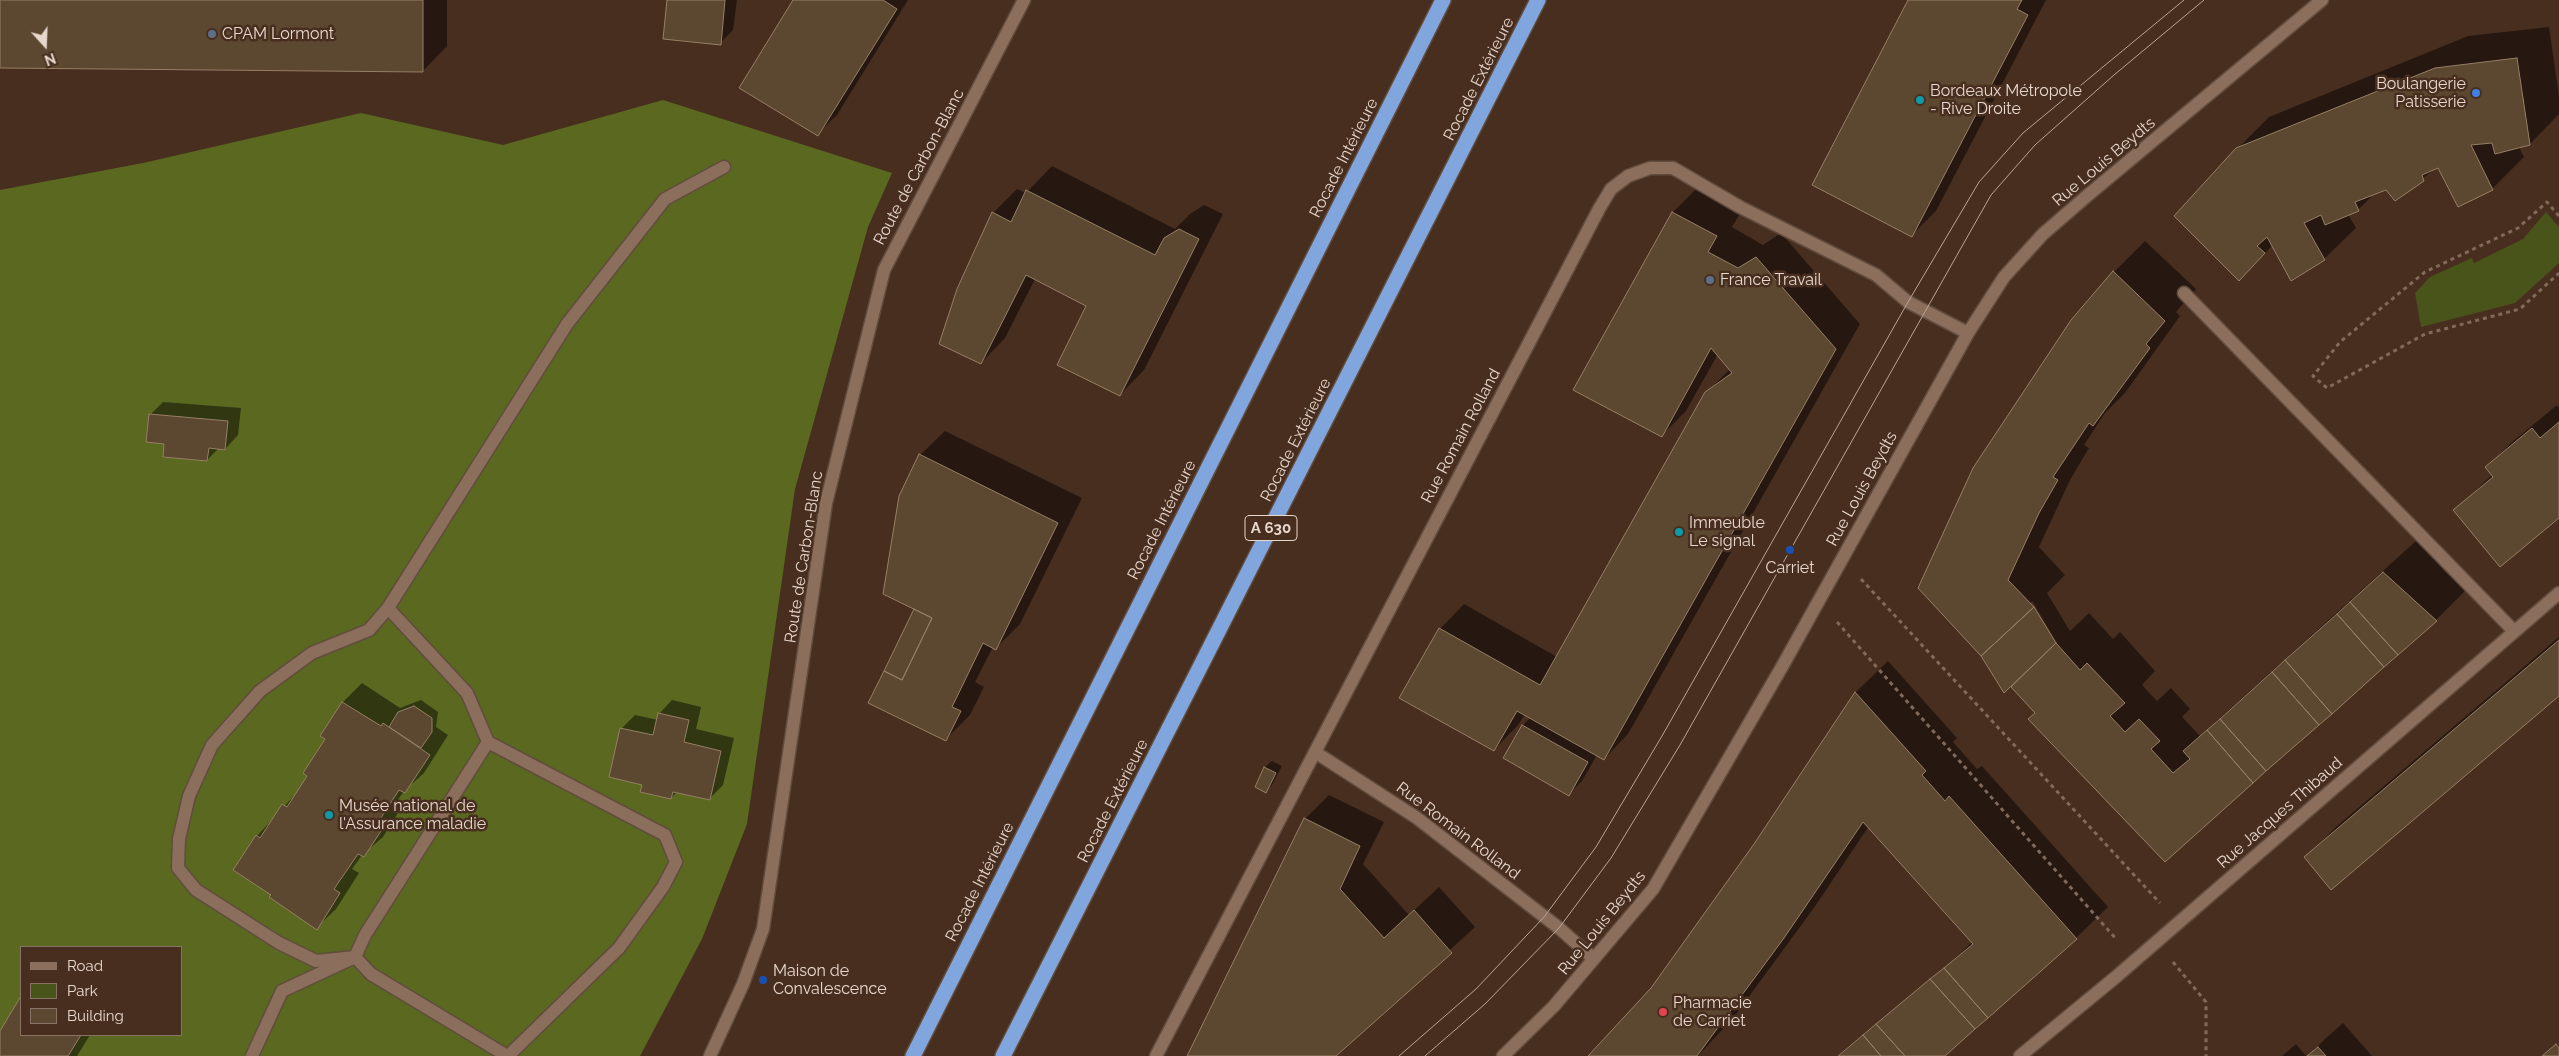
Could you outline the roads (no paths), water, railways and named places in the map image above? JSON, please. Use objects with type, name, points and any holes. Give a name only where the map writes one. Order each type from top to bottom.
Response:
[{"type":"highway","name":"Rocade Intérieure","points":[[913,1056],[1443,0]]},
{"type":"highway","name":"Rocade Extérieure","points":[[1003,1056],[1538,0]]},
{"type":"street","name":"Route de Carbon-Blanc","points":[[710,1056],[743,984],[763,929],[826,503],[884,270],[1024,0]]},
{"type":"street","name":"Rue Louis Beydts","points":[[1503,1056],[1554,1006],[1654,889],[1819,601],[1968,334],[2004,277],[2043,234],[2322,0]]},
{"type":"street","points":[[355,957],[316,961],[279,943],[196,890],[178,868],[178,839],[189,796],[212,745],[260,691],[312,653],[369,630],[388,608],[567,324],[665,199],[724,167]]},
{"type":"street","name":"Rue Romain Rolland","points":[[1594,959],[1559,928],[1417,818],[1315,752],[1599,209],[1611,189],[1628,176],[1650,168],[1673,168],[1740,207],[1876,275],[1908,302],[1968,334]]},
{"type":"street","points":[[2184,293],[2514,630]]},
{"type":"street","name":"Rue Jacques Thibaud","points":[[2020,1056],[2156,942],[2559,593]]},
{"type":"street","points":[[355,957],[371,974],[507,1056],[619,948],[664,887],[676,862],[665,835],[488,742],[467,693],[388,608]]},
{"type":"street","points":[[252,1056],[282,992],[355,957],[365,935],[488,742]]},
{"type":"street","points":[[1156,1056],[1315,752]]},
{"type":"tram line","points":[[1399,1056],[1476,989],[1544,917],[1596,847],[1662,736],[1908,302],[1979,182],[2023,133],[2184,0]]},
{"type":"tram line","points":[[1425,1056],[1485,1004],[1559,928],[1611,858],[1680,745],[1991,195],[2035,145],[2114,75],[2204,0]]},
{"type":"place","name":"CPAM Lormont","points":[[212,34]]},
{"type":"place","name":"Boulangerie Patisserie","points":[[2476,93]]},
{"type":"place","name":"Bordeaux Métropole - Rive Droite","points":[[1920,100]]},
{"type":"place","name":"France Travail","points":[[1710,280]]},
{"type":"place","name":"Immeuble Le signal","points":[[1679,532]]},
{"type":"place","name":"Carriet","points":[[1790,550]]},
{"type":"place","name":"Musée national de l'Assurance maladie","points":[[329,815]]},
{"type":"place","name":"Maison de Convalescence","points":[[763,980]]},
{"type":"place","name":"Pharmacie de Carriet","points":[[1663,1012]]}]
